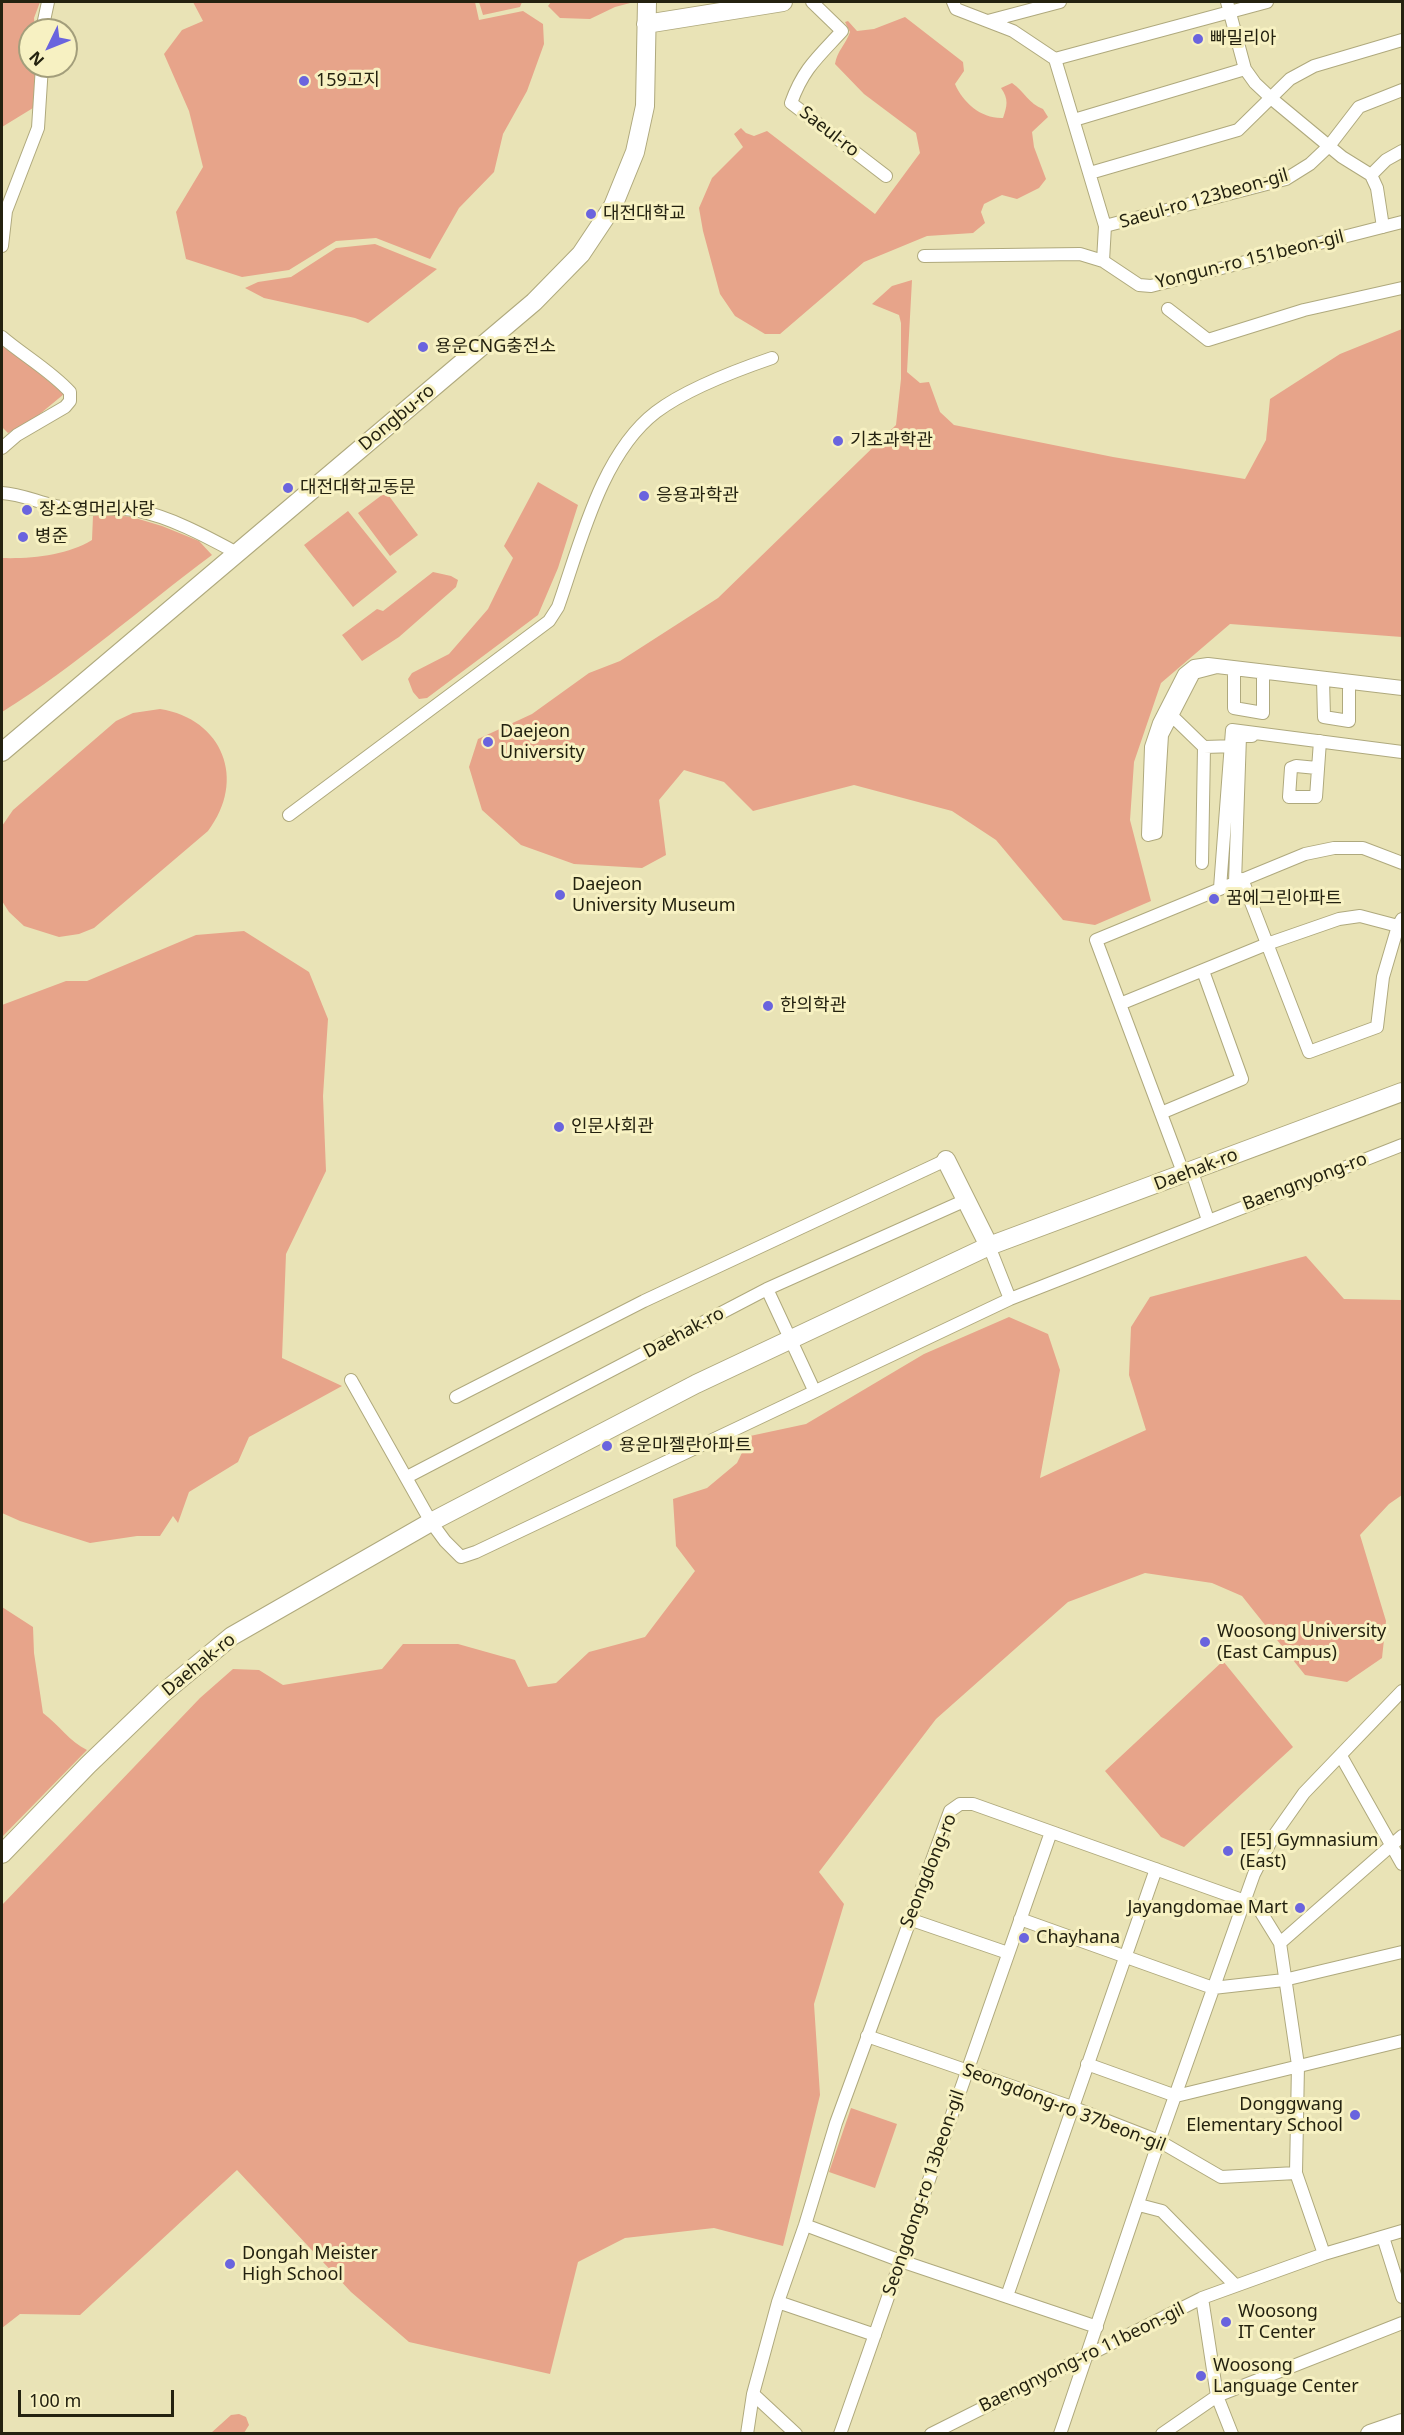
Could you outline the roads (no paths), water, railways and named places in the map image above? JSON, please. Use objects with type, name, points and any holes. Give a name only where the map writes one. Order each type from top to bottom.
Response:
[{"type":"main road","name":"Dongbu-ro","points":[[2,752],[534,302],[581,254],[613,206],[635,152],[645,106],[647,2]]},
{"type":"main road","points":[[646,24],[783,2]]},
{"type":"main road","name":"Daehak-ro","points":[[2,1854],[88,1765],[162,1694],[232,1636],[431,1522],[696,1384],[989,1246],[1188,1174],[1402,1092]]},
{"type":"main road","points":[[946,1161],[989,1246]]},
{"type":"main road","points":[[1370,2433],[1402,2423]]},
{"type":"street","points":[[45,18],[48,2]]},
{"type":"street","name":"Saeul-ro","points":[[812,2],[842,31],[810,65],[799,81],[791,103],[886,176]]},
{"type":"street","points":[[953,2],[956,9],[1013,31],[1055,59],[1105,226],[1103,261]]},
{"type":"street","points":[[988,21],[1060,2]]},
{"type":"street","points":[[1055,59],[1228,7],[1267,2]]},
{"type":"street","points":[[1228,7],[1245,69],[1255,83],[1272,99],[1329,146],[1371,175],[1377,188],[1383,227]]},
{"type":"street","points":[[1090,173],[1238,130],[1290,79],[1314,66],[1402,40]]},
{"type":"street","points":[[1074,120],[1245,69]]},
{"type":"street","points":[[2,246],[6,211],[38,128],[41,78]]},
{"type":"street","name":"Saeul-ro 123beon-gil","points":[[1105,226],[1286,179],[1310,164],[1329,146],[1359,107],[1402,90]]},
{"type":"street","points":[[1371,175],[1386,160],[1402,151]]},
{"type":"street","name":"Yongun-ro 151beon-gil","points":[[924,256],[1080,254],[1103,261],[1139,285],[1151,286],[1402,222]]},
{"type":"street","points":[[1168,309],[1208,340],[1304,310],[1402,288]]},
{"type":"street","points":[[2,337],[26,358],[62,382],[70,392],[70,401],[65,407],[17,435],[2,448]]},
{"type":"street","points":[[289,815],[549,621],[558,607],[600,487],[630,439],[655,413],[685,396],[772,358]]},
{"type":"street","points":[[2,492],[26,496],[55,506],[88,510],[111,508],[141,511],[200,533],[237,553]]},
{"type":"street","points":[[1208,664],[1402,688],[1217,667],[1194,673],[1162,735],[1156,833],[1148,835],[1151,747],[1159,723],[1184,674],[1194,666],[1208,664]]},
{"type":"street","points":[[1234,669],[1234,708],[1263,713],[1263,673]]},
{"type":"street","points":[[1323,680],[1324,717],[1349,721],[1349,683]]},
{"type":"street","points":[[1172,716],[1204,747],[1235,746]]},
{"type":"street","points":[[1221,888],[1235,746],[1242,735],[1402,754]]},
{"type":"street","points":[[1317,768],[1320,743]]},
{"type":"street","points":[[1120,1004],[1267,944],[1339,919],[1360,916],[1400,922],[1383,977],[1377,1027],[1309,1052],[1267,944],[1239,880],[1235,746]]},
{"type":"street","points":[[1202,862],[1204,747]]},
{"type":"street","points":[[351,1380],[431,1522],[461,1557],[476,1552],[1010,1299],[1208,1220],[1161,1113],[1096,940],[1305,854],[1334,849],[1363,848],[1402,863]]},
{"type":"street","points":[[1161,1113],[1242,1079],[1203,971]]},
{"type":"street","name":"Baengnyong-ro","points":[[1208,1220],[1402,1145]]},
{"type":"street","points":[[456,1397],[644,1301],[946,1161]]},
{"type":"street","name":"Daehak-ro","points":[[407,1477],[767,1289],[966,1200]]},
{"type":"street","points":[[989,1246],[1010,1299]]},
{"type":"street","points":[[767,1289],[814,1390]]},
{"type":"street","points":[[1060,2433],[1159,2141],[1254,1874],[1273,1837],[1304,1793],[1402,1691]]},
{"type":"street","points":[[1341,1756],[1402,1864]]},
{"type":"street","name":"Seongdong-ro","points":[[747,2433],[753,2394],[778,2302],[805,2225],[836,2123],[950,1811],[960,1804],[973,1804],[1245,1901]]},
{"type":"street","name":"Seongdong-ro 13beon-gil","points":[[840,2433],[1051,1832]]},
{"type":"street","points":[[1280,1943],[1402,1836]]},
{"type":"street","points":[[1007,2296],[1155,1869]]},
{"type":"street","points":[[1245,1901],[1259,1909],[1280,1943],[1298,2065],[1296,2173],[1324,2254]]},
{"type":"street","points":[[909,1919],[1008,1953]]},
{"type":"street","points":[[1020,1919],[1213,1988],[1284,1980],[1402,1952]]},
{"type":"street","name":"Seongdong-ro 37beon-gil","points":[[867,2036],[1072,2107],[1159,2141],[1221,2177],[1296,2173]]},
{"type":"street","points":[[1087,2064],[1176,2096],[1402,2041]]},
{"type":"street","points":[[1139,2205],[1162,2211],[1235,2285]]},
{"type":"street","points":[[805,2225],[901,2261],[1097,2327]]},
{"type":"street","name":"Baengnyong-ro 11beon-gil","points":[[931,2433],[1202,2298],[1324,2254],[1402,2231]]},
{"type":"street","points":[[1383,2237],[1402,2297]]},
{"type":"street","points":[[1202,2298],[1217,2396],[1232,2433]]},
{"type":"street","points":[[778,2302],[874,2335]]},
{"type":"street","points":[[1162,2433],[1217,2396],[1402,2323]]},
{"type":"street","points":[[753,2394],[796,2433]]},
{"type":"place","name":"빠밀리아","points":[[1198,39]]},
{"type":"place","name":"159고지","points":[[304,81]]},
{"type":"place","name":"대전대학교","points":[[591,214]]},
{"type":"place","name":"용운CNG충전소","points":[[423,347]]},
{"type":"place","name":"기초과학관","points":[[838,441]]},
{"type":"place","name":"대전대학교동문","points":[[288,488]]},
{"type":"place","name":"응용과학관","points":[[644,496]]},
{"type":"place","name":"장소영머리사랑","points":[[27,510]]},
{"type":"place","name":"병준","points":[[23,537]]},
{"type":"place","name":"Daejeon University","points":[[488,742]]},
{"type":"place","name":"Daejeon University Museum","points":[[560,895]]},
{"type":"place","name":"꿈에그린아파트","points":[[1214,899]]},
{"type":"place","name":"한의학관","points":[[768,1006]]},
{"type":"place","name":"인문사회관","points":[[559,1127]]},
{"type":"place","name":"용운마젤란아파트","points":[[607,1446]]},
{"type":"place","name":"Woosong University (East Campus)","points":[[1205,1642]]},
{"type":"place","name":"[E5] Gymnasium (East)","points":[[1228,1851]]},
{"type":"place","name":"Jayangdomae Mart","points":[[1300,1908]]},
{"type":"place","name":"Chayhana","points":[[1024,1938]]},
{"type":"place","name":"Donggwang Elementary School","points":[[1355,2115]]},
{"type":"place","name":"Dongah Meister High School","points":[[230,2264]]},
{"type":"place","name":"Woosong IT Center","points":[[1226,2322]]},
{"type":"place","name":"Woosong Language Center","points":[[1201,2376]]}]
